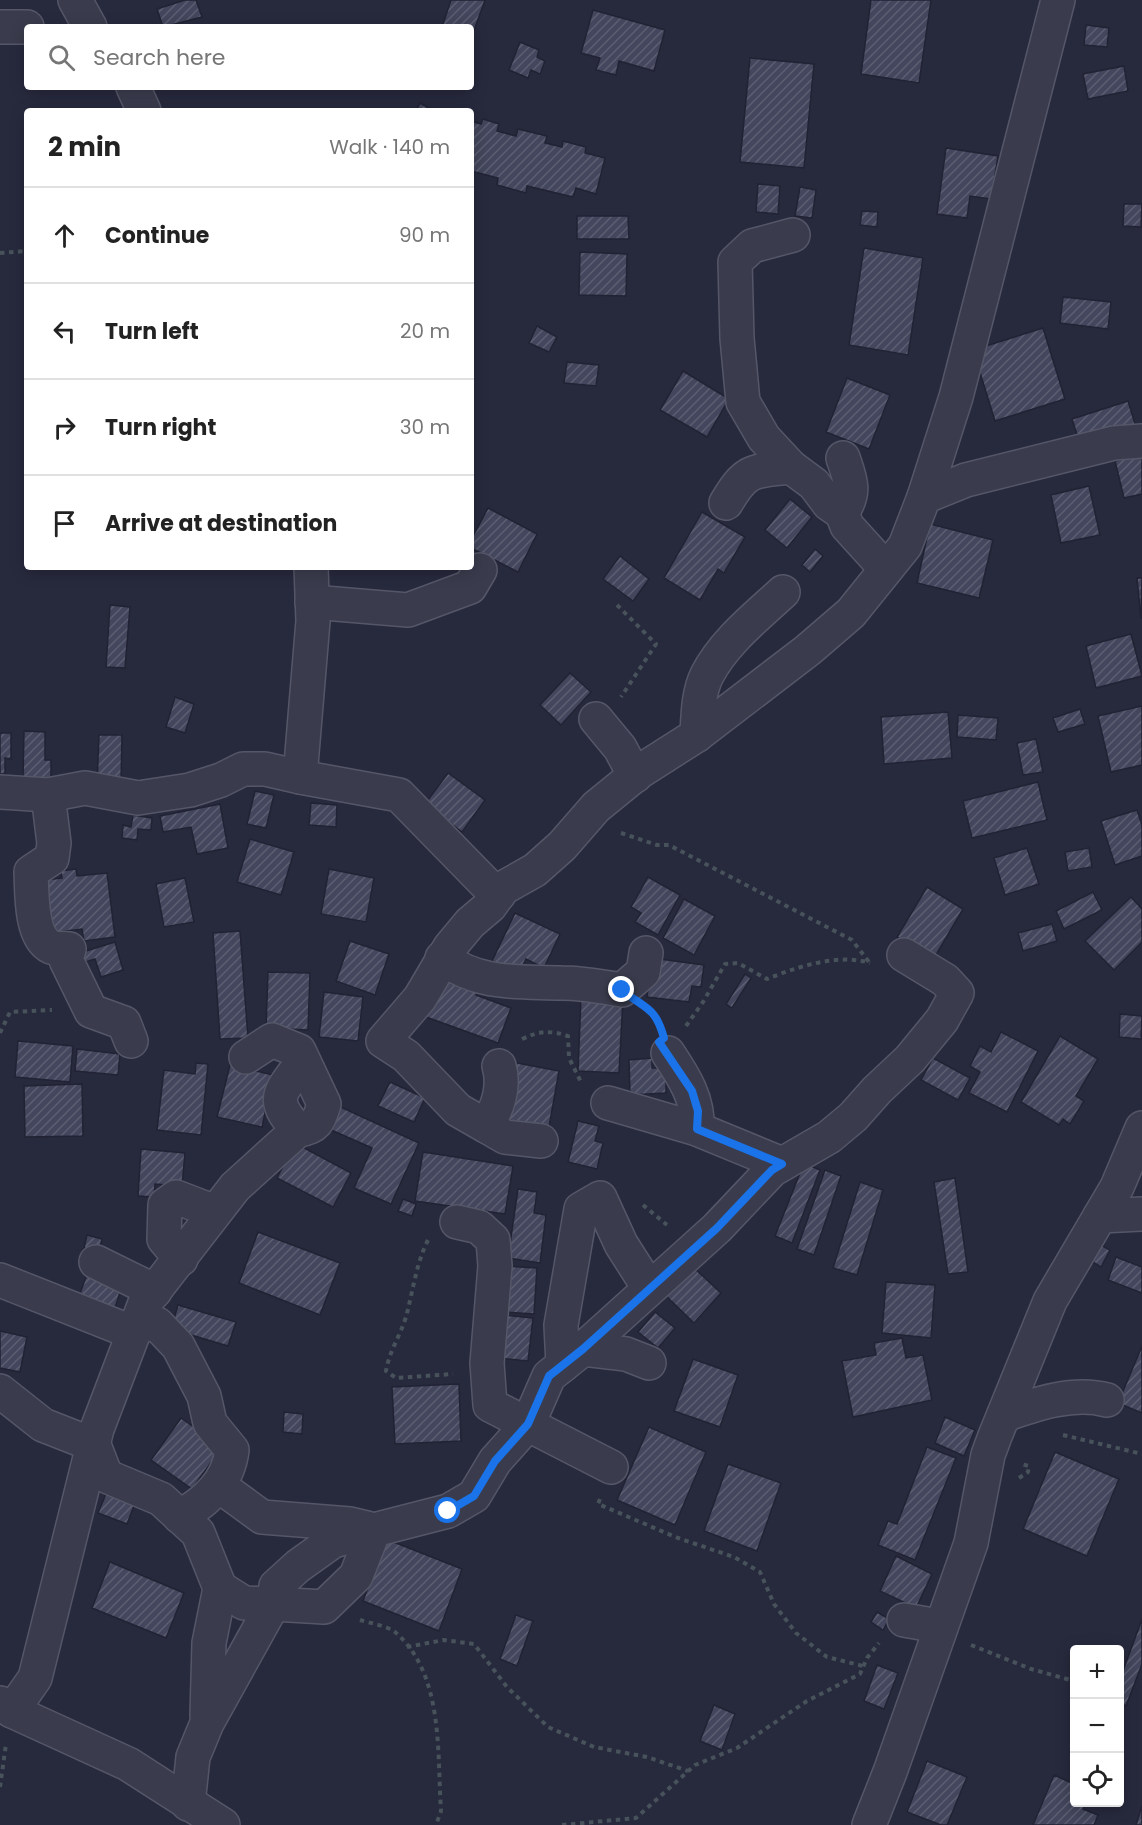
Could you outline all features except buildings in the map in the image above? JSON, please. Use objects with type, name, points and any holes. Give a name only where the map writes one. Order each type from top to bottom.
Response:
[{"type":"street","points":[[75,0],[88,24]]},
{"type":"street","points":[[541,1141],[505,1137],[458,1110],[406,1056],[383,1041],[420,998],[442,958],[470,923],[490,906],[503,888],[535,870],[562,846],[593,811],[635,776],[697,735],[769,682],[851,613],[905,546],[924,497],[956,397],[1058,0]]},
{"type":"street","points":[[0,27],[24,27]]},
{"type":"street","points":[[134,90],[143,108]]},
{"type":"street","points":[[793,235],[752,246],[735,261],[734,298],[743,402],[764,438],[791,467],[814,484],[830,504],[842,513],[848,526],[886,569]]},
{"type":"street","points":[[924,497],[966,480],[1114,443],[1142,441]]},
{"type":"street","points":[[842,513],[850,501],[852,482],[843,458]]},
{"type":"street","points":[[726,503],[741,479],[763,470],[791,467]]},
{"type":"street","points":[[300,777],[317,579],[408,610],[470,587],[480,570]]},
{"type":"street","points":[[697,735],[698,708],[706,676],[732,640],[783,592]]},
{"type":"street","points":[[596,719],[620,748],[635,776]]},
{"type":"street","points":[[0,792],[48,795],[85,788],[138,798],[189,790],[221,780],[243,769],[265,769],[399,795],[486,884],[499,894]]},
{"type":"street","points":[[48,795],[54,843],[52,858],[32,872],[33,909],[39,935],[50,947],[69,949],[66,960],[91,1011],[124,1023],[131,1041]]},
{"type":"street","points":[[442,958],[457,969],[503,983],[565,983],[622,990],[643,972],[646,953]]},
{"type":"street","points":[[204,1817],[193,1757],[207,1723],[273,1604],[276,1586],[298,1566],[333,1541],[448,1511],[474,1496],[495,1461],[528,1424],[549,1376],[717,1228],[772,1170],[829,1137],[854,1117],[877,1090],[910,1059],[942,1020],[957,993],[945,980],[890,962]]},
{"type":"street","points":[[204,1817],[128,1764],[6,1707],[35,1678],[94,1445],[145,1303],[235,1187],[298,1130],[282,1113],[280,1101],[285,1084],[303,1061],[299,1051],[272,1041],[246,1057]]},
{"type":"street","points":[[668,1053],[692,1091],[698,1111],[697,1129]]},
{"type":"street","points":[[486,1126],[494,1114],[501,1087],[499,1066]]},
{"type":"street","points":[[608,1103],[697,1129],[782,1164]]},
{"type":"street","points":[[869,1825],[971,1543],[988,1455],[1050,1301],[1117,1187],[1142,1128]]},
{"type":"street","points":[[181,1259],[164,1239],[165,1205],[176,1197],[215,1212]]},
{"type":"street","points":[[573,1357],[561,1325],[580,1209],[600,1198],[621,1244],[649,1288]]},
{"type":"street","points":[[1100,1216],[1142,1214]]},
{"type":"street","points":[[457,1222],[479,1227],[493,1240],[495,1266],[487,1363],[490,1405],[611,1467]]},
{"type":"street","points":[[96,1262],[155,1291]]},
{"type":"street","points":[[0,1280],[135,1329],[157,1324],[178,1346],[204,1396],[210,1423],[232,1450],[230,1467],[206,1501],[180,1517]]},
{"type":"street","points":[[573,1357],[626,1354],[649,1363]]},
{"type":"street","points":[[0,1390],[43,1425],[94,1445],[106,1476],[161,1499],[198,1533],[220,1588],[209,1643],[207,1723]]},
{"type":"street","points":[[1004,1415],[1044,1401],[1093,1396],[1107,1400]]},
{"type":"street","points":[[215,1489],[225,1490],[262,1517],[350,1524],[374,1530]]},
{"type":"street","points":[[220,1588],[244,1603],[324,1607],[356,1576],[374,1530]]},
{"type":"street","points":[[904,1620],[927,1624],[938,1635]]},
{"type":"path","points":[[0,248],[3,253],[24,251]]},
{"type":"path","points":[[596,719],[619,700],[656,644],[616,605]]},
{"type":"path","points":[[593,811],[602,814],[614,831],[657,845],[669,845],[852,940],[869,962]]},
{"type":"path","points":[[668,1053],[670,1044],[703,1002],[725,964],[738,963],[767,979],[788,970],[831,961],[890,962]]},
{"type":"path","points":[[869,962],[890,962]]},
{"type":"path","points":[[0,1033],[10,1012],[52,1010],[81,993]]},
{"type":"path","points":[[456,1374],[396,1378],[386,1371],[388,1356],[397,1344],[412,1285],[425,1247],[438,1221],[457,1222]]},
{"type":"path","points":[[1053,1432],[1142,1454]]},
{"type":"path","points":[[611,1467],[598,1504],[678,1539],[734,1557],[760,1572],[774,1604],[796,1633],[827,1657],[863,1666]]},
{"type":"path","points":[[324,1607],[394,1631],[423,1666],[434,1714],[441,1811],[436,1825]]},
{"type":"path","points":[[562,1825],[636,1818],[695,1764],[737,1748],[807,1701],[860,1674],[879,1643],[895,1638],[904,1620]]},
{"type":"path","points":[[938,1635],[980,1647],[1031,1669],[1070,1680]]},
{"type":"path","points":[[407,1647],[444,1640],[474,1644],[507,1687],[548,1727],[594,1747],[647,1757],[688,1771]]},
{"type":"route","points":[[448,1511],[474,1496],[495,1461],[528,1424],[549,1376],[583,1349],[717,1228],[772,1170],[782,1164],[697,1129],[698,1111],[692,1091],[659,1042],[664,1038],[659,1021],[653,1010],[643,1006],[622,990]]}]
